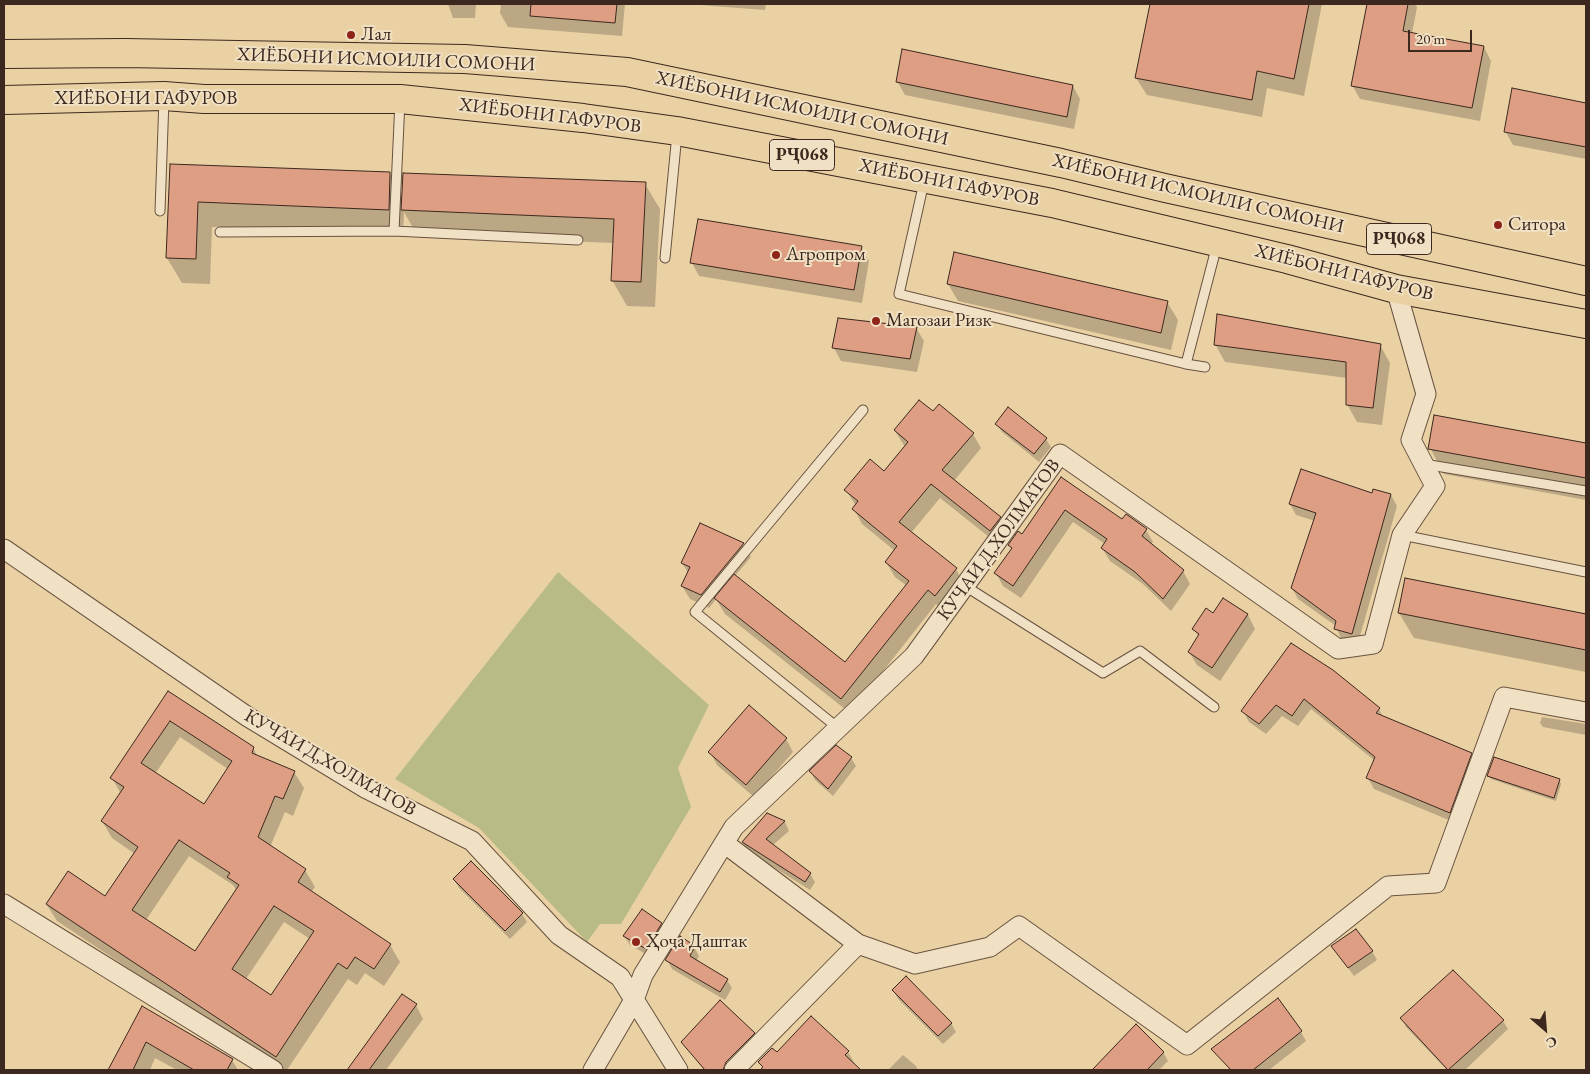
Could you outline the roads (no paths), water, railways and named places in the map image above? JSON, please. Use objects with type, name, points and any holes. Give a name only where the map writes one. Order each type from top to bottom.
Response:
[{"type":"highway","name":"ХИЁБОНИ ИСМОИЛИ СОМОНИ","points":[[4,54],[125,53],[465,59],[627,72],[1061,163],[1165,188],[1586,280]]},
{"type":"highway","points":[[202,55],[204,98]]},
{"type":"highway","name":"ХИЁБОНИ ГАФУРОВ","points":[[4,100],[164,96],[204,98],[400,98],[583,118],[678,132],[1052,203],[1218,242],[1396,289],[1586,324]]},
{"type":"highway","points":[[1052,203],[1061,163]]},
{"type":"street","points":[[1396,289],[1426,394],[1411,440],[1435,486],[1402,535]]},
{"type":"street","name":"КУЧАИ Д,ХОЛМАТОВ","points":[[593,1070],[634,1000],[643,975],[734,827],[914,656],[1060,454],[1338,649],[1373,644],[1402,535]]},
{"type":"street","name":"КУЧАИ Д,ХОЛМАТОВ","points":[[4,551],[248,717],[365,788],[472,841],[559,935],[620,977],[634,1000]]},
{"type":"street","points":[[724,843],[858,944],[915,964],[990,947],[1019,926],[1187,1045],[1388,886],[1436,883],[1504,697],[1586,712]]},
{"type":"street","points":[[4,904],[273,1070]]},
{"type":"street","points":[[734,1070],[858,944]]},
{"type":"street","points":[[634,1000],[678,1070]]},
{"type":"lane","points":[[160,211],[164,96]]},
{"type":"lane","points":[[394,232],[400,98]]},
{"type":"lane","points":[[665,258],[678,132]]},
{"type":"lane","points":[[925,178],[899,294],[1205,367]]},
{"type":"lane","points":[[220,232],[394,232],[578,240]]},
{"type":"lane","points":[[1186,364],[1218,242]]},
{"type":"lane","points":[[838,728],[695,612],[863,410]]},
{"type":"lane","points":[[1424,464],[1586,491]]},
{"type":"lane","points":[[1402,535],[1586,572]]},
{"type":"lane","points":[[965,586],[1103,673],[1140,651],[1214,707]]},
{"type":"place","name":"Лал","points":[[351,35]]},
{"type":"place","name":"Ситора","points":[[1498,225]]},
{"type":"place","name":"Агропром","points":[[776,255]]},
{"type":"place","name":"Магозаи Ризк","points":[[876,321]]},
{"type":"place","name":"Ҳоҷа Даштак","points":[[636,942]]}]
